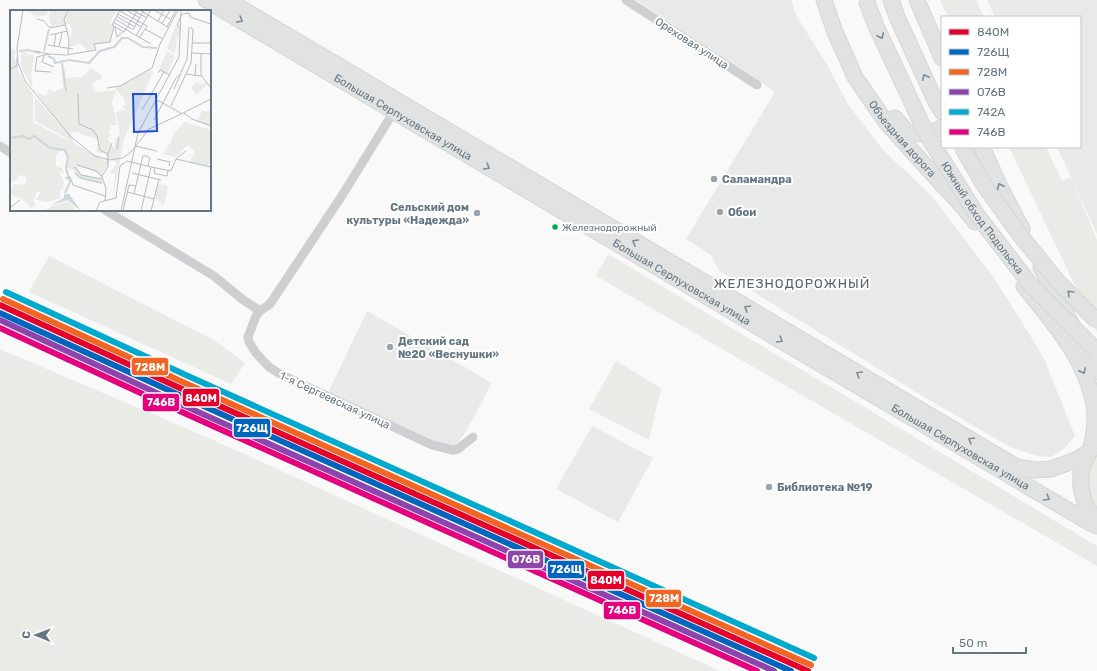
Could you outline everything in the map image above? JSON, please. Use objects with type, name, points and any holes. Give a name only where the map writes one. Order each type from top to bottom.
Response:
[{"type":"main road","name":"Большая Серпуховская улица","points":[[206,0],[397,107],[456,136],[1017,467],[1036,470],[1051,469],[1076,460],[1093,448]]},
{"type":"main road","name":"Большая Серпуховская улица","points":[[227,0],[397,107],[965,450],[1097,526]]},
{"type":"main road","points":[[825,0],[866,77],[907,132],[919,134],[934,133],[941,128]]},
{"type":"main road","name":"Объездная дорога","points":[[825,0],[835,32],[855,77],[885,121],[964,208],[1065,337],[1084,372],[1093,398],[1096,416],[1093,448],[1083,464],[1081,490],[1084,502],[1097,521]]},
{"type":"main road","name":"Южный обход Подольска","points":[[866,0],[876,26],[927,135],[977,214],[1030,284],[1097,350]]},
{"type":"main road","points":[[891,0],[897,17],[941,110]]},
{"type":"main road","points":[[917,0],[941,56]]},
{"type":"main road","points":[[930,31],[941,64]]},
{"type":"main road","name":"Южный обход Подольска","points":[[963,148],[984,185],[1020,235],[1059,283],[1097,321]]},
{"type":"main road","points":[[982,148],[1001,189],[1097,372]]},
{"type":"street","name":"Ореховая улица","points":[[626,0],[757,85]]},
{"type":"street","name":"1-я Сергеевская улица","points":[[397,107],[343,194],[270,304],[256,316],[248,337],[249,342],[256,353],[269,366],[280,374],[425,441],[445,449],[452,450],[458,449],[473,437]]},
{"type":"street","points":[[0,146],[10,152]]},
{"type":"street","points":[[107,211],[214,276],[242,299],[260,311]]},
{"type":"shaded area","points":[[636,0],[791,0],[796,15],[826,63],[848,104],[883,150],[931,195],[994,278],[1033,340],[1045,361],[1075,436],[1064,449],[1051,457],[1037,456],[1010,447],[921,395],[719,271],[711,255],[686,239],[775,92]]},
{"type":"shaded area","points":[[940,0],[976,0],[984,16],[948,16]]},
{"type":"shaded area","points":[[987,0],[1097,0],[1097,234],[1057,148],[1081,148],[1081,16],[995,16]]},
{"type":"shaded area","points":[[1009,148],[1046,148],[1062,181],[1071,177],[1097,240],[1097,332]]},
{"type":"shaded area","points":[[608,254],[1097,546],[1097,566],[596,276]]},
{"type":"shaded area","points":[[49,256],[212,339],[245,363],[231,384],[29,292]]},
{"type":"shaded area","name":"Детский сад №20 «Веснушки»","points":[[367,311],[492,383],[465,433],[455,446],[427,440],[328,393]]},
{"type":"shaded area","points":[[0,349],[211,439],[720,671],[0,671]]},
{"type":"shaded area","points":[[616,361],[661,388],[649,440],[589,409]]},
{"type":"shaded area","points":[[592,426],[653,458],[618,522],[556,489]]},
{"type":"shaded area","points":[[1097,454],[1097,510],[1093,502],[1088,482],[1090,469]]},
{"type":"transit line","name":"742А","points":[[6,292],[188,376],[814,658]]},
{"type":"transit line","name":"728М","points":[[3,299],[185,383],[811,665]]},
{"type":"transit line","name":"840М","points":[[0,305],[182,389],[808,671]]},
{"type":"transit line","name":"726Щ","points":[[0,313],[791,671]]},
{"type":"transit line","name":"076В","points":[[0,320],[176,402],[774,671]]},
{"type":"transit line","name":"746В","points":[[0,328],[173,408],[757,671]]},
{"type":"place","name":"Саламандра","points":[[714,179]]},
{"type":"place","name":"Обои","points":[[720,212]]},
{"type":"place","name":"Сельский дом культуры «Надежда»","points":[[477,213]]},
{"type":"place","name":"Железнодорожный","points":[[555,227]]},
{"type":"place","name":"Детский сад №20 «Веснушки»","points":[[390,347]]},
{"type":"place","name":"Библиотека №19","points":[[769,487]]},
{"type":"district","name":"ЖЕЛЕЗНОДОРОЖНЫЙ","points":[[792,283]]}]
